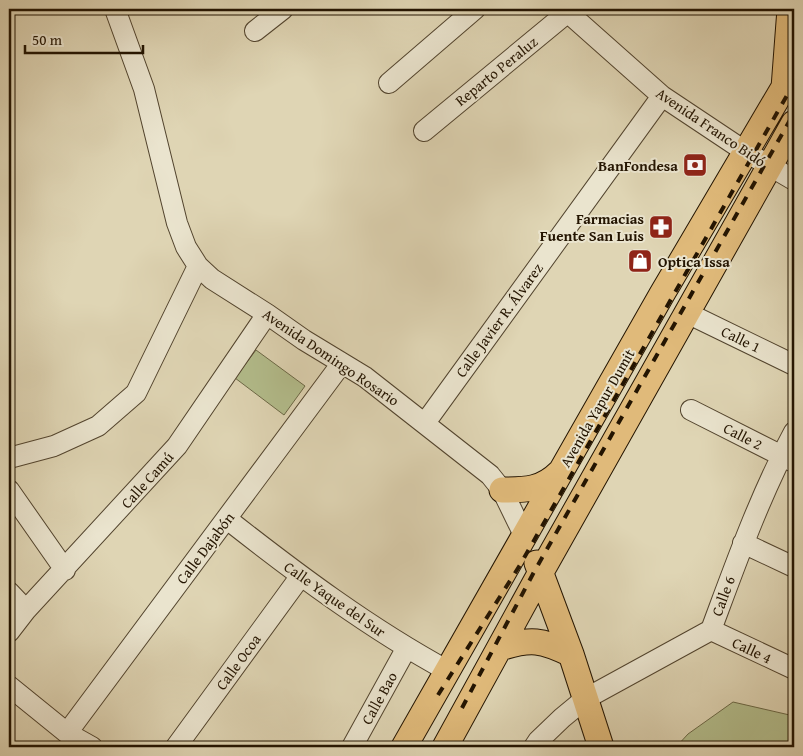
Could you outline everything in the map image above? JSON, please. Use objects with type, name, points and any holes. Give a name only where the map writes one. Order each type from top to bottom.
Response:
[{"type":"main road","points":[[789,80],[790,9]]},
{"type":"main road","name":"Avenida Yapur Dumit","points":[[404,747],[662,294],[789,80]]},
{"type":"main road","points":[[445,747],[541,572],[794,123]]},
{"type":"main road","points":[[502,490],[540,487],[551,481],[562,470]]},
{"type":"main road","name":"Avenida Domingo Rosario","points":[[524,536],[541,572],[600,747]]},
{"type":"main road","points":[[500,648],[531,641],[551,644],[570,654]]},
{"type":"street","name":"Avenida Domingo Rosario","points":[[115,9],[144,89],[176,223],[186,247],[198,266],[212,279],[304,340],[365,377],[490,475],[502,490],[524,536]]},
{"type":"street","points":[[255,31],[283,9]]},
{"type":"street","points":[[389,83],[475,9]]},
{"type":"street","name":"Avenida Franco Bidó","points":[[566,10],[662,96],[746,152],[794,180]]},
{"type":"street","name":"Reparto Peraluz","points":[[424,131],[566,10]]},
{"type":"street","name":"Calle Javier R. Álvarez","points":[[425,423],[662,96]]},
{"type":"street","points":[[9,458],[54,446],[98,426],[136,393],[198,266]]},
{"type":"street","name":"Calle 1","points":[[688,313],[794,365]]},
{"type":"street","name":"Calle Camú","points":[[9,632],[26,610],[65,570],[177,446],[267,314]]},
{"type":"street","name":"Calle Dajabón","points":[[67,733],[342,363]]},
{"type":"street","name":"Calle 2","points":[[691,410],[788,459]]},
{"type":"street","name":"Calle 6","points":[[534,747],[538,741],[584,699],[711,630],[743,543],[788,459],[794,432]]},
{"type":"street","points":[[9,490],[65,570]]},
{"type":"street","name":"Calle Yaque del Sur","points":[[227,519],[300,577],[406,649],[448,672]]},
{"type":"street","points":[[743,543],[794,567]]},
{"type":"street","name":"Calle Ocoa","points":[[176,747],[300,577]]},
{"type":"street","points":[[9,592],[26,610]]},
{"type":"street","name":"Calle 4","points":[[711,630],[794,669]]},
{"type":"street","name":"Calle Bao","points":[[352,747],[406,649]]},
{"type":"street","points":[[9,686],[67,733],[92,747]]},
{"type":"green space","points":[[256,350],[305,386],[284,415],[235,378]]},
{"type":"green space","points":[[733,702],[794,716],[794,747],[676,747],[688,734]]},
{"type":"railway","points":[[438,695],[520,565],[794,83]]},
{"type":"railway","points":[[462,708],[534,572],[794,113]]},
{"type":"place","name":"BanFondesa","points":[[695,165]]},
{"type":"place","name":"Farmacias Fuente San Luis","points":[[661,227]]},
{"type":"place","name":"Optica Issa","points":[[640,261]]}]
